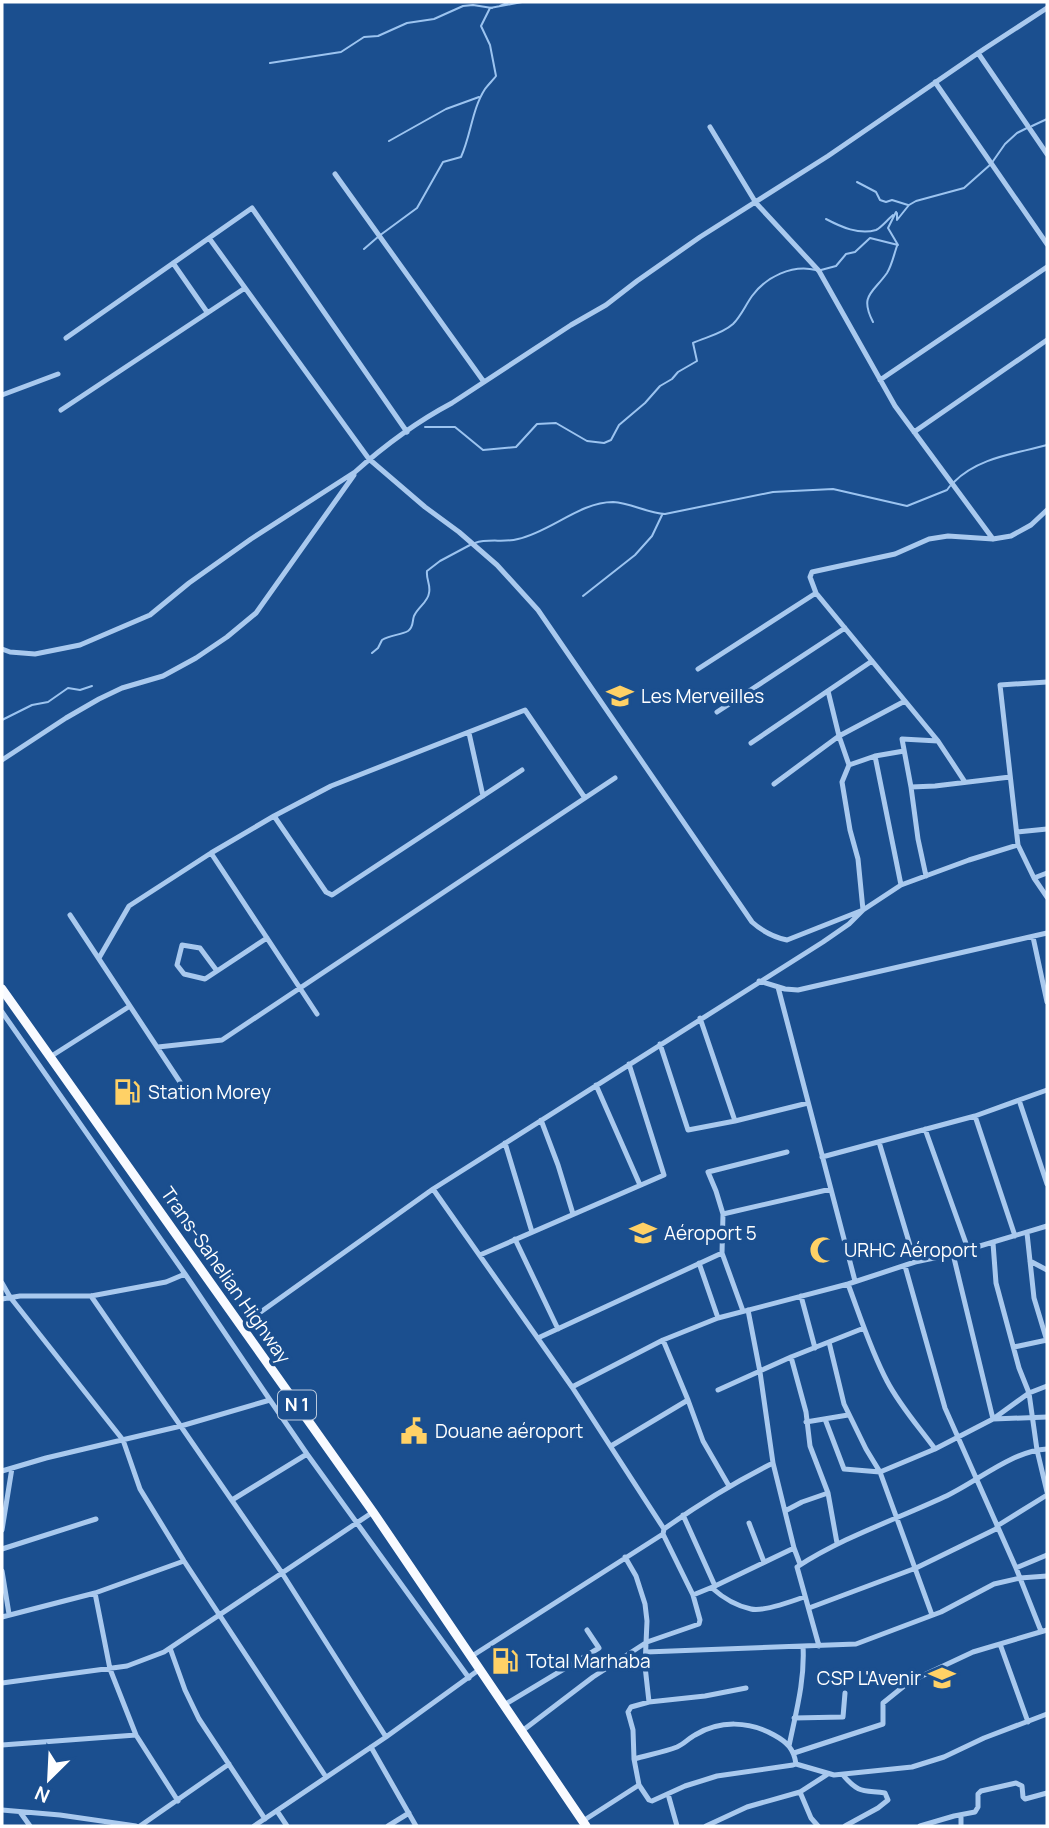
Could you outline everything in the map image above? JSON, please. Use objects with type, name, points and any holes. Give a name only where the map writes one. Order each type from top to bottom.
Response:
[{"type":"highway","name":"Trans-Sahelian Highway","points":[[2,991],[373,1512],[584,1824]]},
{"type":"street","points":[[2,649],[36,654],[80,645],[150,615],[251,538],[355,472],[369,459],[436,412],[606,305],[689,244],[757,202],[1047,8]]},
{"type":"street","points":[[978,53],[1047,154]]},
{"type":"street","points":[[935,82],[1047,244]]},
{"type":"street","points":[[710,127],[757,202],[819,271],[895,406],[993,539]]},
{"type":"street","points":[[335,174],[484,382]]},
{"type":"street","points":[[66,338],[252,208],[407,432]]},
{"type":"street","points":[[209,238],[369,459],[497,565],[538,610],[752,922],[762,931],[787,940],[863,910]]},
{"type":"street","points":[[173,263],[207,312]]},
{"type":"street","points":[[880,380],[1047,267]]},
{"type":"street","points":[[61,410],[245,288]]},
{"type":"street","points":[[914,432],[1047,340]]},
{"type":"street","points":[[2,395],[58,374]]},
{"type":"street","points":[[2,760],[99,699],[122,688],[163,676],[227,637],[256,613],[355,472]]},
{"type":"street","points":[[965,782],[938,741],[816,593],[810,577],[812,572],[895,554],[929,539],[948,536],[993,539],[1011,536],[1031,525],[1047,510]]},
{"type":"street","points":[[698,669],[816,593]]},
{"type":"street","points":[[717,712],[845,628]]},
{"type":"street","points":[[751,743],[872,661]]},
{"type":"street","points":[[1047,682],[1000,685],[1018,845],[1047,897]]},
{"type":"street","points":[[828,691],[849,765],[842,782],[858,859],[863,910]]},
{"type":"street","points":[[774,784],[839,736],[905,701]]},
{"type":"street","points":[[99,958],[129,906],[274,816],[331,786],[525,710],[585,798]]},
{"type":"street","points":[[468,733],[484,796]]},
{"type":"street","points":[[926,876],[902,739],[938,741]]},
{"type":"street","points":[[849,765],[875,756],[904,751]]},
{"type":"street","points":[[875,756],[901,885]]},
{"type":"street","points":[[274,816],[326,892],[332,895],[523,770]]},
{"type":"street","points":[[911,787],[1010,777]]},
{"type":"street","points":[[158,1047],[222,1041],[615,778]]},
{"type":"street","points":[[1017,832],[1047,829]]},
{"type":"street","points":[[241,1326],[433,1189],[832,936],[863,910],[901,885],[1018,845]]},
{"type":"street","points":[[211,853],[317,1014]]},
{"type":"street","points":[[1034,878],[1047,873]]},
{"type":"street","points":[[70,915],[180,1082]]},
{"type":"street","points":[[759,981],[798,990],[1047,933]]},
{"type":"street","points":[[1033,937],[1047,1002]]},
{"type":"street","points":[[217,971],[200,948],[182,945],[177,965],[184,974],[205,979],[267,938]]},
{"type":"street","points":[[778,987],[864,1328],[887,1381],[935,1449]]},
{"type":"street","points":[[50,1057],[130,1006]]},
{"type":"street","points":[[2,1012],[307,1454],[469,1678]]},
{"type":"street","points":[[701,1018],[736,1121]]},
{"type":"street","points":[[660,1044],[688,1130],[808,1103]]},
{"type":"street","points":[[480,1255],[664,1175],[629,1063]]},
{"type":"street","points":[[596,1085],[640,1185]]},
{"type":"street","points":[[822,1157],[975,1115],[1047,1090]]},
{"type":"street","points":[[1019,1100],[1047,1184]]},
{"type":"street","points":[[975,1115],[1016,1237]]},
{"type":"street","points":[[541,1120],[573,1214]]},
{"type":"street","points":[[925,1129],[968,1249]]},
{"type":"street","points":[[879,1142],[915,1262]]},
{"type":"street","points":[[505,1143],[532,1232]]},
{"type":"street","points":[[787,1152],[708,1172],[723,1214],[722,1252],[746,1311],[760,1372],[773,1463],[800,1564]]},
{"type":"street","points":[[433,1189],[611,1446],[663,1531],[693,1595],[700,1620],[699,1624],[647,1642],[593,1677],[522,1731]]},
{"type":"street","points":[[723,1214],[831,1189]]},
{"type":"street","points":[[572,1387],[663,1340],[718,1318],[915,1262],[1016,1237],[1047,1226]]},
{"type":"street","points":[[1014,1347],[1047,1340],[1034,1298],[1027,1233]]},
{"type":"street","points":[[515,1239],[558,1329]]},
{"type":"street","points":[[809,1608],[916,1568],[997,1527],[1047,1494],[1037,1450],[1029,1393],[1019,1368],[996,1283],[993,1243]]},
{"type":"street","points":[[538,1338],[722,1252]]},
{"type":"street","points":[[953,1254],[993,1419]]},
{"type":"street","points":[[1030,1261],[1047,1270]]},
{"type":"street","points":[[699,1263],[718,1318]]},
{"type":"street","points":[[794,1754],[883,1724],[883,1703],[909,1682],[973,1653],[1044,1630],[945,1408],[905,1266]]},
{"type":"street","points":[[2,1299],[91,1296],[166,1282],[185,1274]]},
{"type":"street","points":[[2,1283],[10,1297],[122,1440],[140,1489],[184,1561],[326,1777]]},
{"type":"street","points":[[91,1296],[282,1573],[386,1737]]},
{"type":"street","points":[[801,1296],[815,1348]]},
{"type":"street","points":[[718,1390],[864,1328]]},
{"type":"street","points":[[663,1340],[703,1441],[729,1486]]},
{"type":"street","points":[[829,1342],[848,1415],[880,1472],[932,1615]]},
{"type":"street","points":[[791,1357],[804,1405],[810,1446],[828,1493],[837,1543]]},
{"type":"street","points":[[258,1381],[275,1374]]},
{"type":"street","points":[[825,1419],[844,1469],[880,1472],[959,1438],[993,1419],[1029,1393],[1047,1386]]},
{"type":"street","points":[[2,1471],[181,1426],[270,1400]]},
{"type":"street","points":[[611,1446],[688,1400]]},
{"type":"street","points":[[806,1422],[848,1415]]},
{"type":"street","points":[[993,1419],[1047,1417]]},
{"type":"street","points":[[818,1646],[797,1567],[800,1564],[837,1543],[948,1495],[1006,1463],[1037,1450],[1047,1449]]},
{"type":"street","points":[[232,1500],[307,1454]]},
{"type":"street","points":[[472,1656],[625,1558],[683,1515],[773,1463]]},
{"type":"street","points":[[2,1530],[12,1468]]},
{"type":"street","points":[[785,1511],[828,1493]]},
{"type":"street","points":[[2,1682],[135,1665],[170,1648],[220,1616],[373,1512]]},
{"type":"street","points":[[683,1515],[713,1587],[722,1597],[752,1610],[804,1597]]},
{"type":"street","points":[[2,1549],[96,1519]]},
{"type":"street","points":[[749,1523],[764,1562]]},
{"type":"street","points":[[693,1595],[794,1548]]},
{"type":"street","points":[[1016,1568],[1047,1555]]},
{"type":"street","points":[[625,1558],[636,1576],[648,1621],[645,1666],[649,1702]]},
{"type":"street","points":[[2,1617],[95,1592],[184,1561]]},
{"type":"street","points":[[2,1571],[9,1614]]},
{"type":"street","points":[[646,1652],[856,1644],[941,1612],[994,1584],[1020,1577],[1047,1576]]},
{"type":"street","points":[[95,1592],[110,1669],[136,1735],[178,1801]]},
{"type":"street","points":[[504,1705],[599,1648],[587,1630]]},
{"type":"street","points":[[1000,1644],[1028,1722]]},
{"type":"street","points":[[789,1746],[802,1683],[803,1646]]},
{"type":"street","points":[[170,1648],[199,1720],[265,1819]]},
{"type":"street","points":[[254,1826],[386,1737],[480,1669]]},
{"type":"street","points":[[746,1688],[631,1707],[628,1712],[639,1785],[650,1801],[717,1776],[796,1764],[828,1774],[843,1775],[912,1767],[929,1763],[1047,1714]]},
{"type":"street","points":[[794,1718],[843,1717],[845,1693]]},
{"type":"street","points":[[634,1759],[679,1746],[697,1733],[716,1727],[744,1724],[782,1740],[794,1754],[796,1764]]},
{"type":"street","points":[[2,1745],[136,1735]]},
{"type":"street","points":[[371,1747],[416,1826]]},
{"type":"street","points":[[2,1810],[138,1826],[229,1765]]},
{"type":"street","points":[[706,1826],[747,1807],[800,1792],[828,1774]]},
{"type":"street","points":[[843,1775],[855,1787],[885,1793],[888,1800],[845,1826]]},
{"type":"street","points":[[920,1826],[975,1812],[981,1791],[1016,1783],[1022,1786],[1025,1799],[1047,1793]]},
{"type":"street","points":[[584,1824],[639,1785]]},
{"type":"street","points":[[800,1792],[814,1825]]},
{"type":"street","points":[[668,1794],[677,1826]]},
{"type":"street","points":[[277,1811],[287,1826]]},
{"type":"street","points":[[20,1812],[30,1826]]},
{"type":"street","points":[[388,1826],[409,1813]]},
{"type":"street","points":[[961,1815],[961,1826]]},
{"type":"waterway","points":[[500,6],[509,2]]},
{"type":"waterway","points":[[364,249],[417,208],[443,162],[461,157],[481,97],[496,76],[490,45],[481,26],[490,8],[522,2]]},
{"type":"waterway","points":[[270,63],[341,52],[364,37],[378,36],[407,23],[434,19],[463,6],[492,8]]},
{"type":"waterway","points":[[389,141],[446,109],[479,97]]},
{"type":"waterway","points":[[1032,126],[1047,119]]},
{"type":"waterway","points":[[897,213],[897,220],[909,205],[916,201],[964,188],[991,164],[1005,144],[1027,128]]},
{"type":"waterway","points":[[857,182],[876,192],[880,200],[892,200],[908,205]]},
{"type":"waterway","points":[[821,270],[836,266],[846,254],[855,252],[870,238],[898,245],[888,228],[896,212]]},
{"type":"waterway","points":[[826,219],[863,232],[878,229],[893,215]]},
{"type":"waterway","points":[[873,322],[867,306],[868,300],[889,270],[897,246]]},
{"type":"waterway","points":[[425,427],[455,427],[483,450],[516,447],[537,424],[556,423],[587,441],[604,443],[611,440],[619,425],[660,386],[697,361],[693,343],[719,333],[733,324],[752,296],[765,283],[789,271],[816,270]]},
{"type":"waterway","points":[[954,482],[986,462],[1047,445]]},
{"type":"waterway","points":[[475,543],[513,540],[530,535],[601,503],[620,503],[665,514],[773,492],[833,489],[907,506],[947,490],[950,486]]},
{"type":"waterway","points":[[583,596],[635,555],[652,536],[662,515]]},
{"type":"waterway","points":[[372,653],[382,640],[411,628],[414,616],[428,596],[427,571],[470,545]]},
{"type":"waterway","points":[[2,720],[32,705],[48,702],[68,688],[80,690],[92,686]]},
{"type":"place","name":"Les Merveilles","points":[[620,696]]},
{"type":"place","name":"Station Morey","points":[[127,1092]]},
{"type":"place","name":"Aéroport 5","points":[[643,1233]]},
{"type":"place","name":"URHC Aéroport","points":[[823,1250]]},
{"type":"place","name":"Douane aéroport","points":[[414,1431]]},
{"type":"place","name":"Total Marhaba","points":[[505,1661]]},
{"type":"place","name":"CSP L'Avenir","points":[[942,1678]]}]
